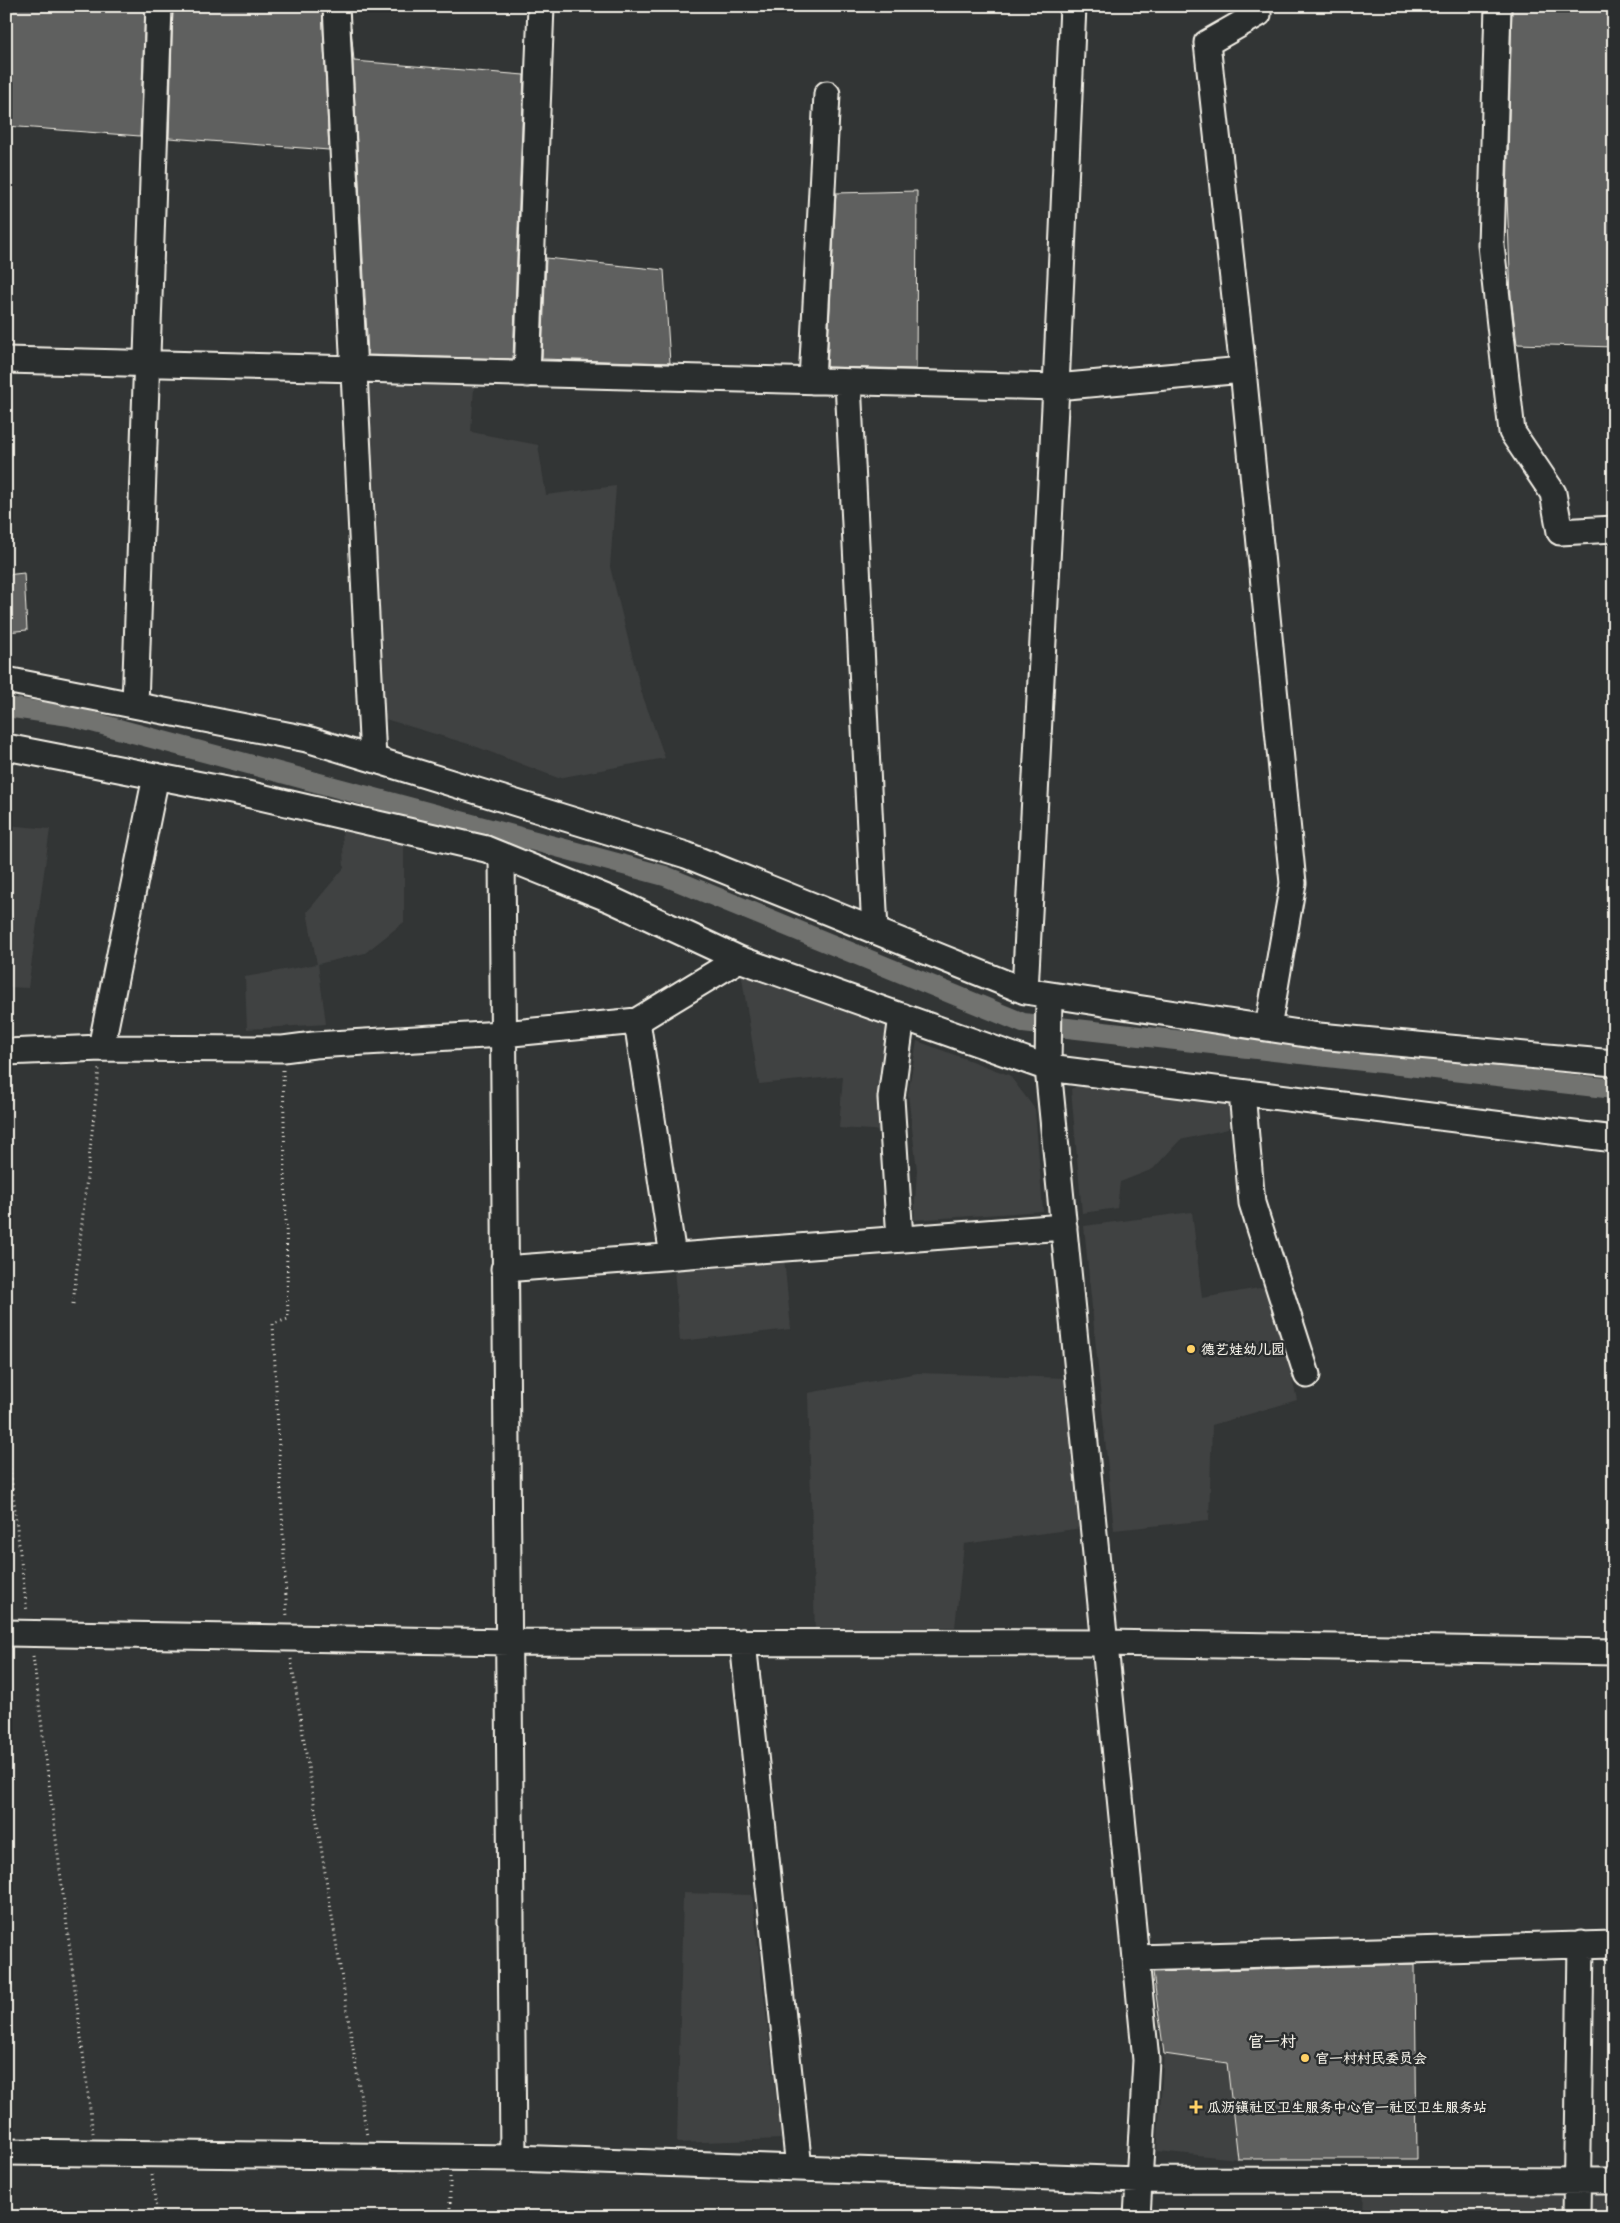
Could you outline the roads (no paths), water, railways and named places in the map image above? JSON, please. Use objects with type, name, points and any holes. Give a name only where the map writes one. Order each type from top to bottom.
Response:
[{"type":"street","points":[[134,705],[159,6]]},
{"type":"street","points":[[336,6],[373,759]]},
{"type":"street","points":[[527,374],[541,6]]},
{"type":"street","points":[[1025,991],[1056,387],[1073,6]]},
{"type":"street","points":[[1257,6],[1258,14],[1207,43],[1243,370],[1293,883],[1268,1028]]},
{"type":"street","points":[[1498,6],[1491,245],[1512,432],[1553,492],[1560,532],[1614,529]]},
{"type":"street","points":[[812,381],[827,94]]},
{"type":"street","points":[[6,360],[1056,387],[1243,370]]},
{"type":"street","points":[[848,382],[876,931]]},
{"type":"street","points":[[6,680],[307,739],[686,854],[1025,991],[1319,1036],[1614,1063]]},
{"type":"street","points":[[6,747],[247,794],[486,849],[612,900],[739,958],[1048,1068],[1614,1139]]},
{"type":"street","points":[[101,1048],[156,776]]},
{"type":"street","points":[[502,856],[502,1034],[513,2158]]},
{"type":"street","points":[[6,1052],[101,1048],[283,1049],[314,1045],[502,1034],[637,1020],[739,958]]},
{"type":"street","points":[[1050,996],[1048,1068],[1146,2060],[1136,2217]]},
{"type":"street","points":[[900,1239],[891,1098],[902,1016]]},
{"type":"street","points":[[637,1020],[673,1256]]},
{"type":"street","points":[[1242,1093],[1252,1203],[1307,1375]]},
{"type":"street","points":[[504,1269],[1064,1227]]},
{"type":"street","points":[[18,1633],[508,1642],[1105,1642],[1614,1652]]},
{"type":"street","points":[[743,1642],[799,2168]]},
{"type":"street","points":[[1577,2217],[1581,1944]]},
{"type":"street","points":[[1136,1958],[1614,1944]]},
{"type":"street","points":[[6,2152],[513,2158],[1138,2180],[1614,2181]]},
{"type":"waterway","points":[[6,707],[70,716],[665,876],[1023,1023],[1614,1089]]},
{"type":"place","name":"德艺娃幼儿园","points":[[1191,1349]]},
{"type":"place","name":"官一村村民委员会","points":[[1305,2058]]},
{"type":"place","name":"瓜沥镇社区卫生服务中心官一社区卫生服务站","points":[[1196,2107]]},
{"type":"district","name":"官一村","points":[[1272,2042]]}]
